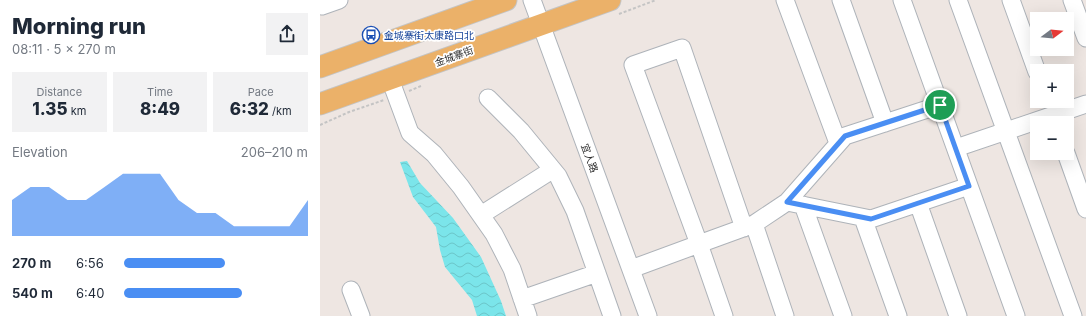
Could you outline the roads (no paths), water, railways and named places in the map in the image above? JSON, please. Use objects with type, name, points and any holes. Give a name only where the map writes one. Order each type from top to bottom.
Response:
[{"type":"main road","points":[[320,67],[506,0]]},
{"type":"main road","name":"金城寨街","points":[[320,104],[610,0]]},
{"type":"street","points":[[320,1],[322,6],[339,0]]},
{"type":"street","name":"宜人路","points":[[532,0],[545,23]]},
{"type":"street","name":"宜人路","points":[[540,0],[545,23],[634,268],[648,316]]},
{"type":"street","points":[[785,0],[838,143]]},
{"type":"street","points":[[841,0],[885,122]]},
{"type":"street","points":[[902,0],[1016,316]]},
{"type":"street","points":[[958,0],[1073,316]]},
{"type":"street","points":[[1011,0],[1034,64]]},
{"type":"street","points":[[1072,0],[1086,35]]},
{"type":"street","points":[[724,316],[634,65],[682,48],[749,226],[786,316]]},
{"type":"street","points":[[390,79],[410,133],[434,154],[461,187],[494,234],[512,269],[528,316]]},
{"type":"street","points":[[488,98],[521,130],[558,176],[576,212],[612,316]]},
{"type":"street","points":[[956,148],[1052,113],[1086,104]]},
{"type":"street","points":[[634,268],[749,226],[795,203],[838,143],[845,136],[940,105]]},
{"type":"street","points":[[1068,160],[1086,209]]},
{"type":"street","points":[[481,215],[552,170]]},
{"type":"street","points":[[795,203],[871,219],[969,186]]},
{"type":"street","points":[[795,203],[843,316]]},
{"type":"street","points":[[918,203],[958,316]]},
{"type":"street","points":[[863,218],[898,316]]},
{"type":"street","name":"宜人路","points":[[634,268],[656,316]]},
{"type":"street","points":[[522,299],[597,273]]},
{"type":"street","points":[[351,290],[361,316]]},
{"type":"water","points":[[407,161],[420,183],[453,218],[481,257],[501,301],[506,316],[477,316],[472,300],[445,267],[436,227],[413,197],[400,162]]},
{"type":"place","name":"金城寨街太康路口北","points":[[371,35]]}]
